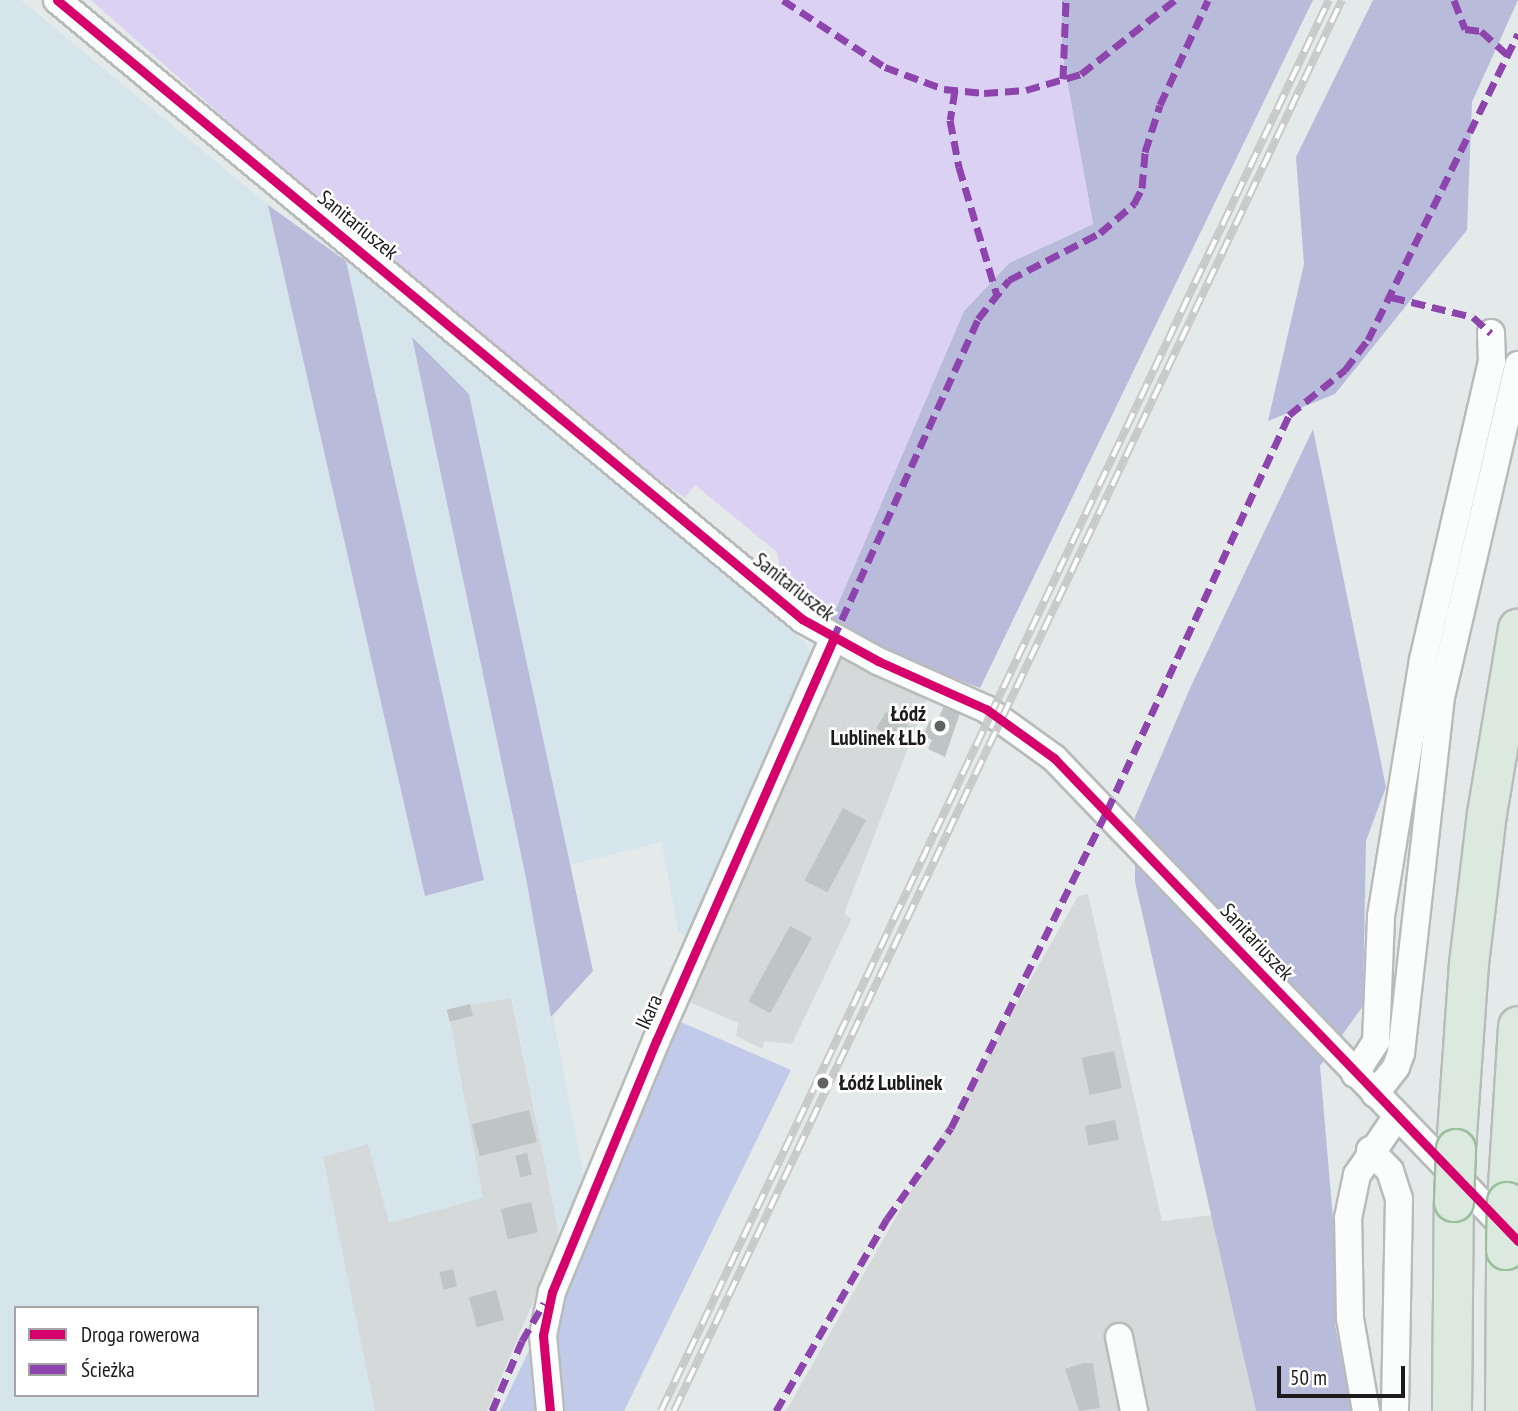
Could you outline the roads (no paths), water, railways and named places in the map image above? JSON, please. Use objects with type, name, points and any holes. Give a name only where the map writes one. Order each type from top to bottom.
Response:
[{"type":"highway","points":[[1452,1411],[1456,1149],[1469,964],[1486,827],[1518,629]]},
{"type":"highway","points":[[1505,1411],[1512,1246],[1507,1202],[1518,1026]]},
{"type":"street","name":"Sanitariuszek","points":[[57,0],[796,615],[833,639],[986,709],[1042,748],[1153,857],[1397,1116],[1512,1246]]},
{"type":"street","points":[[1355,1074],[1376,1042],[1381,916],[1423,660],[1492,362],[1491,332]]},
{"type":"street","points":[[1375,1094],[1396,1067],[1401,1052],[1441,697],[1518,365]]},
{"type":"street","name":"Ikara","points":[[551,1411],[542,1342],[552,1292],[656,1041],[833,639]]},
{"type":"street","points":[[1366,1411],[1353,1350],[1347,1237],[1352,1188],[1370,1150],[1397,1116]]},
{"type":"street","points":[[1370,1150],[1390,1171],[1399,1199],[1395,1411]]},
{"type":"street","points":[[1119,1337],[1134,1411]]},
{"type":"railway","points":[[661,1411],[1329,0]]},
{"type":"railway","points":[[674,1411],[1342,0]]},
{"type":"place","name":"Łódź Lublinek ŁLb","points":[[940,726]]},
{"type":"place","name":"Łódź Lublinek","points":[[823,1083]]}]
